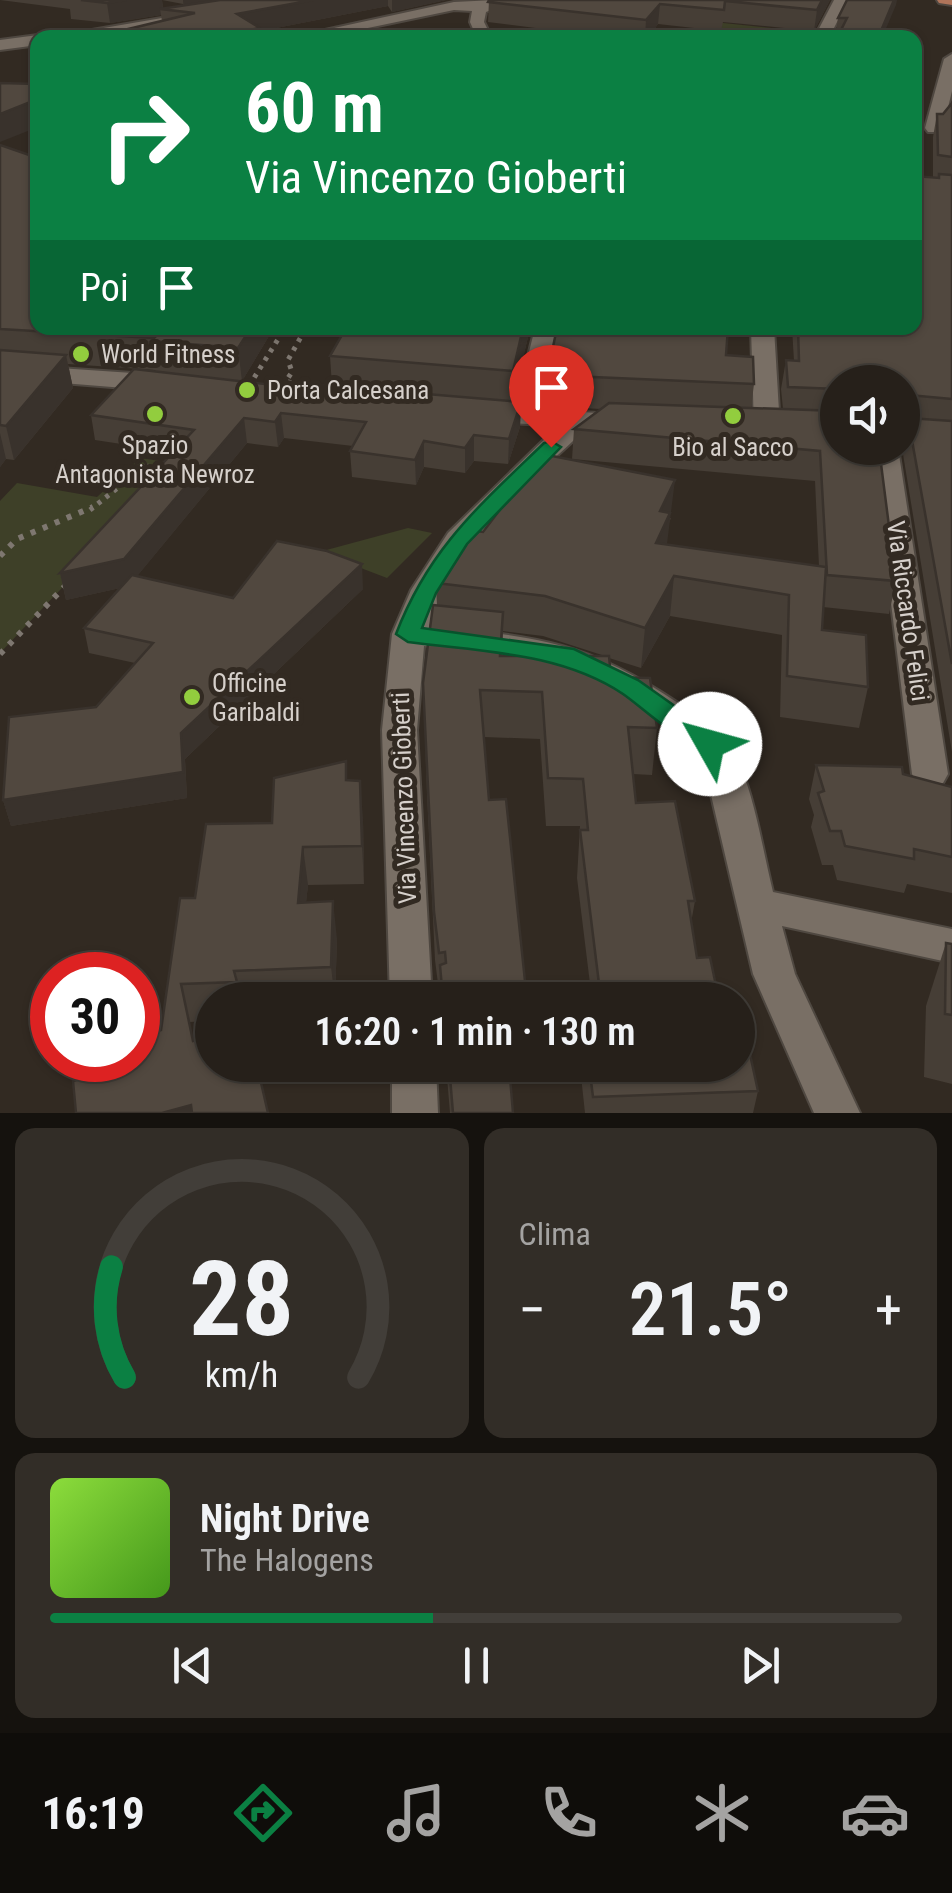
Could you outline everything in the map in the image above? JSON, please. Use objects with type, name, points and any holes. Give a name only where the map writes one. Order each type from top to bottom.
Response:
[{"type":"main road","points":[[944,0],[952,1]]},
{"type":"street","points":[[335,30],[454,6],[510,0]]},
{"type":"street","points":[[825,30],[841,0]]},
{"type":"street","points":[[157,6],[225,11]]},
{"type":"street","points":[[481,30],[477,22],[482,6]]},
{"type":"street","points":[[89,30],[191,8]]},
{"type":"street","points":[[0,45],[30,41]]},
{"type":"street","points":[[934,128],[947,101],[952,59]]},
{"type":"street","points":[[526,417],[544,335]]},
{"type":"street","points":[[762,335],[764,428]]},
{"type":"street","points":[[0,371],[186,385]]},
{"type":"street","points":[[454,410],[645,424]]},
{"type":"street","name":"Via Vincenzo Gioberti","points":[[410,982],[398,728],[400,677],[408,634],[424,593],[458,540],[578,421]]},
{"type":"street","name":"Via Riccardo Felici","points":[[887,465],[930,774]]},
{"type":"street","points":[[408,634],[566,655],[629,686],[710,744],[722,765],[779,988],[837,1113]]},
{"type":"street","points":[[756,904],[952,946]]},
{"type":"street","points":[[415,1082],[416,1113]]},
{"type":"path","points":[[247,390],[280,335]]},
{"type":"path","points":[[287,394],[293,384],[286,381],[292,372],[288,360],[302,335]]},
{"type":"path","points":[[0,556],[17,539],[101,504],[144,468],[175,461]]},
{"type":"path","points":[[0,654],[81,569]]},
{"type":"green space","points":[[704,21],[790,30],[697,30]]},
{"type":"green space","points":[[140,458],[180,464],[0,653],[0,501],[17,483],[97,497]]},
{"type":"green space","points":[[408,528],[432,533],[387,578],[319,552]]},
{"type":"building","points":[[81,0],[126,0],[107,3]]},
{"type":"building","points":[[220,0],[313,0],[237,14],[260,28],[249,30],[124,30],[195,13],[160,9]]},
{"type":"building","points":[[489,0],[822,0],[817,10],[725,1],[724,10],[660,4],[646,20]]},
{"type":"building","points":[[847,0],[894,0],[881,30],[841,30],[847,18],[838,18]]},
{"type":"building","points":[[0,83],[30,84],[30,102],[0,114]]},
{"type":"building","points":[[952,103],[952,157],[938,155],[937,114],[943,114]]},
{"type":"building","points":[[0,145],[30,155],[30,331],[0,329]]},
{"type":"building","points":[[952,175],[952,399],[920,396],[920,365],[820,365],[820,388],[788,387],[786,360],[799,361],[798,335],[922,335],[922,177]]},
{"type":"building","points":[[103,335],[246,335],[238,348],[151,341],[154,338]]},
{"type":"building","points":[[342,335],[521,335],[513,371],[330,356]]},
{"type":"building","points":[[556,335],[727,335],[726,355],[753,357],[754,384],[547,375]]},
{"type":"building","points":[[0,350],[66,355],[6,426],[0,425]]},
{"type":"building","points":[[134,369],[316,390],[319,385],[521,402],[509,439],[474,435],[465,448],[424,441],[415,460],[350,451],[366,422],[281,413],[275,422],[244,418],[124,559],[60,573],[194,430],[91,415]]},
{"type":"building","points":[[609,403],[820,410],[820,451],[574,429]]},
{"type":"building","points":[[920,419],[952,421],[952,664],[916,465],[920,465]]},
{"type":"building","points":[[542,454],[675,480],[660,511],[670,513],[656,543],[826,567],[822,630],[866,635],[868,687],[787,676],[789,595],[674,576],[645,628],[545,596],[436,583],[463,529],[483,532]]},
{"type":"building","points":[[821,465],[881,465],[896,581],[827,575]]},
{"type":"building","name":"Officine Garibaldi","points":[[277,541],[327,551],[362,564],[181,733],[183,772],[3,800],[9,717],[96,707],[153,643],[84,628],[132,575],[233,598]]},
{"type":"building","points":[[433,605],[503,612],[500,656],[609,656],[611,677],[650,678],[657,728],[628,727],[636,803],[675,801],[695,901],[688,901],[697,958],[710,957],[715,982],[599,982],[580,830],[588,830],[583,779],[548,778],[542,692],[480,690],[489,800],[506,799],[525,982],[441,982],[440,965],[446,963],[445,952],[439,953],[434,912],[423,683]]},
{"type":"building","points":[[346,761],[346,780],[360,781],[362,846],[303,847],[298,903],[333,901],[331,967],[234,971],[237,982],[181,984],[195,1040],[195,1082],[261,1082],[268,1113],[192,1113],[191,1105],[162,1113],[76,1113],[73,1082],[160,1082],[160,1030],[180,898],[195,898],[206,824],[272,823],[274,778]]},
{"type":"building","points":[[816,765],[902,767],[903,774],[952,787],[952,857],[914,849],[914,859],[845,846],[841,831],[830,831],[818,793],[824,791]]},
{"type":"building","points":[[946,943],[952,944],[952,1015],[945,1014]]},
{"type":"building","points":[[755,1077],[758,1091],[593,1097],[591,1082],[755,1082]]},
{"type":"building","points":[[450,1082],[510,1082],[513,1113],[453,1113]]},
{"type":"place","name":"World Fitness","points":[[81,354]]},
{"type":"place","name":"Porta Calcesana","points":[[247,390]]},
{"type":"place","name":"Spazio Antagonista Newroz","points":[[155,414]]},
{"type":"place","name":"Bio al Sacco","points":[[733,416]]},
{"type":"place","name":"Officine Garibaldi","points":[[192,697]]},
{"type":"route","points":[[551,447],[442,560],[408,634],[566,655],[629,686],[710,744]]}]
